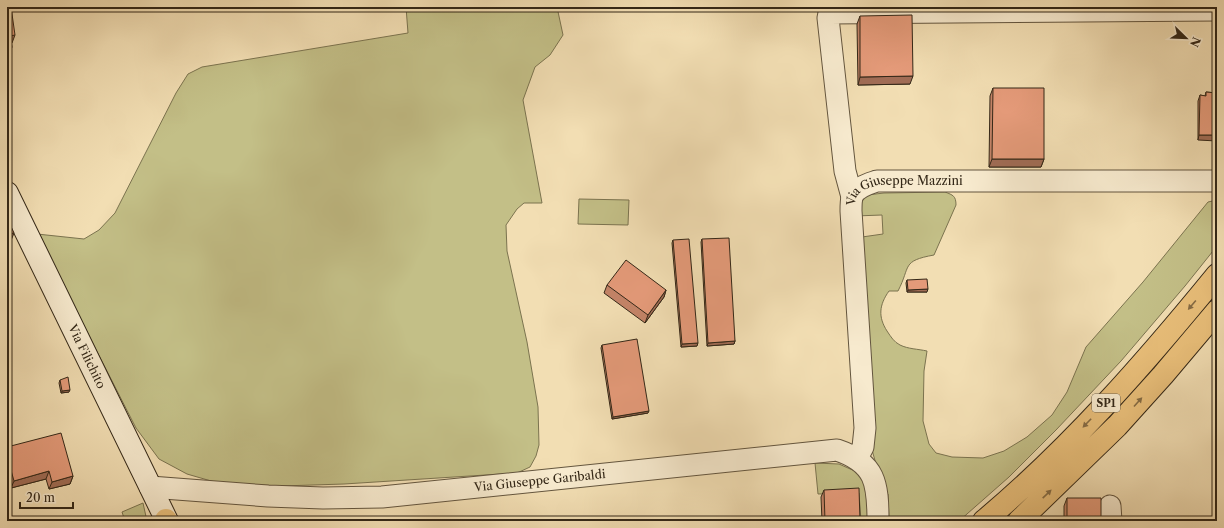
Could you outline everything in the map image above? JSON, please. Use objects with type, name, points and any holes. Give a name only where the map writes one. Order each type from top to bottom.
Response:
[{"type":"highway","name":"SP1","points":[[984,521],[1053,458],[1100,410],[1146,360],[1217,274]]},
{"type":"highway","name":"SP1","points":[[1019,521],[1117,426],[1163,375],[1217,311]]},
{"type":"street","points":[[852,197],[845,171],[828,18],[829,13],[1217,10]]},
{"type":"street","name":"Via Giuseppe Mazzini","points":[[857,458],[863,447],[864,428],[851,211],[852,197],[859,189],[865,185],[877,181],[1217,181]]},
{"type":"street","name":"Via Filichito","points":[[7,193],[167,521]]},
{"type":"street","name":"Via Giuseppe Garibaldi","points":[[150,487],[268,496],[323,498],[382,497],[824,450],[837,450],[851,454],[862,462],[872,473],[876,489],[878,521]]},
{"type":"shaded area","points":[[406,7],[557,7],[563,35],[550,55],[535,67],[523,100],[542,203],[524,203],[517,209],[506,225],[507,251],[527,342],[538,407],[539,445],[536,456],[530,467],[517,473],[344,484],[281,486],[218,483],[187,474],[159,459],[136,428],[37,234],[84,239],[99,230],[115,213],[176,93],[188,74],[202,67],[408,33]]},
{"type":"shaded area","points":[[945,192],[954,196],[956,205],[934,255],[916,260],[908,266],[898,291],[889,291],[883,301],[881,316],[884,326],[896,342],[906,347],[927,351],[924,371],[923,421],[929,444],[936,453],[952,457],[983,458],[1004,451],[1027,437],[1052,415],[1067,392],[1086,347],[1143,282],[1208,202],[1217,200],[1217,246],[1121,361],[1009,477],[959,521],[944,521],[941,519],[939,521],[889,521],[888,494],[884,492],[872,450],[862,237],[883,234],[882,215],[855,216],[856,204],[867,195],[884,193]]},
{"type":"shaded area","points":[[579,199],[629,200],[628,225],[578,224]]},
{"type":"shaded area","points":[[815,463],[839,464],[857,472],[867,487],[870,521],[861,521],[859,493],[818,494]]},
{"type":"shaded area","points":[[143,503],[147,521],[125,521],[122,512]]},
{"type":"building","points":[[7,7],[11,7],[15,35],[10,36],[12,47],[7,48]]},
{"type":"building","points":[[912,15],[913,76],[860,77],[860,16]]},
{"type":"building","points":[[993,88],[1044,88],[1044,159],[992,159]]},
{"type":"building","points":[[1206,92],[1217,93],[1217,135],[1199,135],[1200,95],[1206,96]]},
{"type":"building","points":[[7,218],[14,233],[7,234]]},
{"type":"building","points":[[729,238],[735,341],[708,343],[702,239]]},
{"type":"building","points":[[689,239],[698,343],[682,344],[673,240]]},
{"type":"building","points":[[626,260],[666,290],[648,315],[607,285]]},
{"type":"building","points":[[927,279],[928,289],[908,290],[907,280]]},
{"type":"building","points":[[637,339],[649,411],[613,417],[602,345]]},
{"type":"building","points":[[68,377],[70,390],[62,391],[60,380]]},
{"type":"building","points":[[61,433],[73,476],[52,482],[49,471],[14,481],[7,456],[7,447]]},
{"type":"building","points":[[859,488],[860,521],[825,521],[824,490]]},
{"type":"building","points":[[1067,498],[1101,498],[1101,521],[1067,521]]}]
